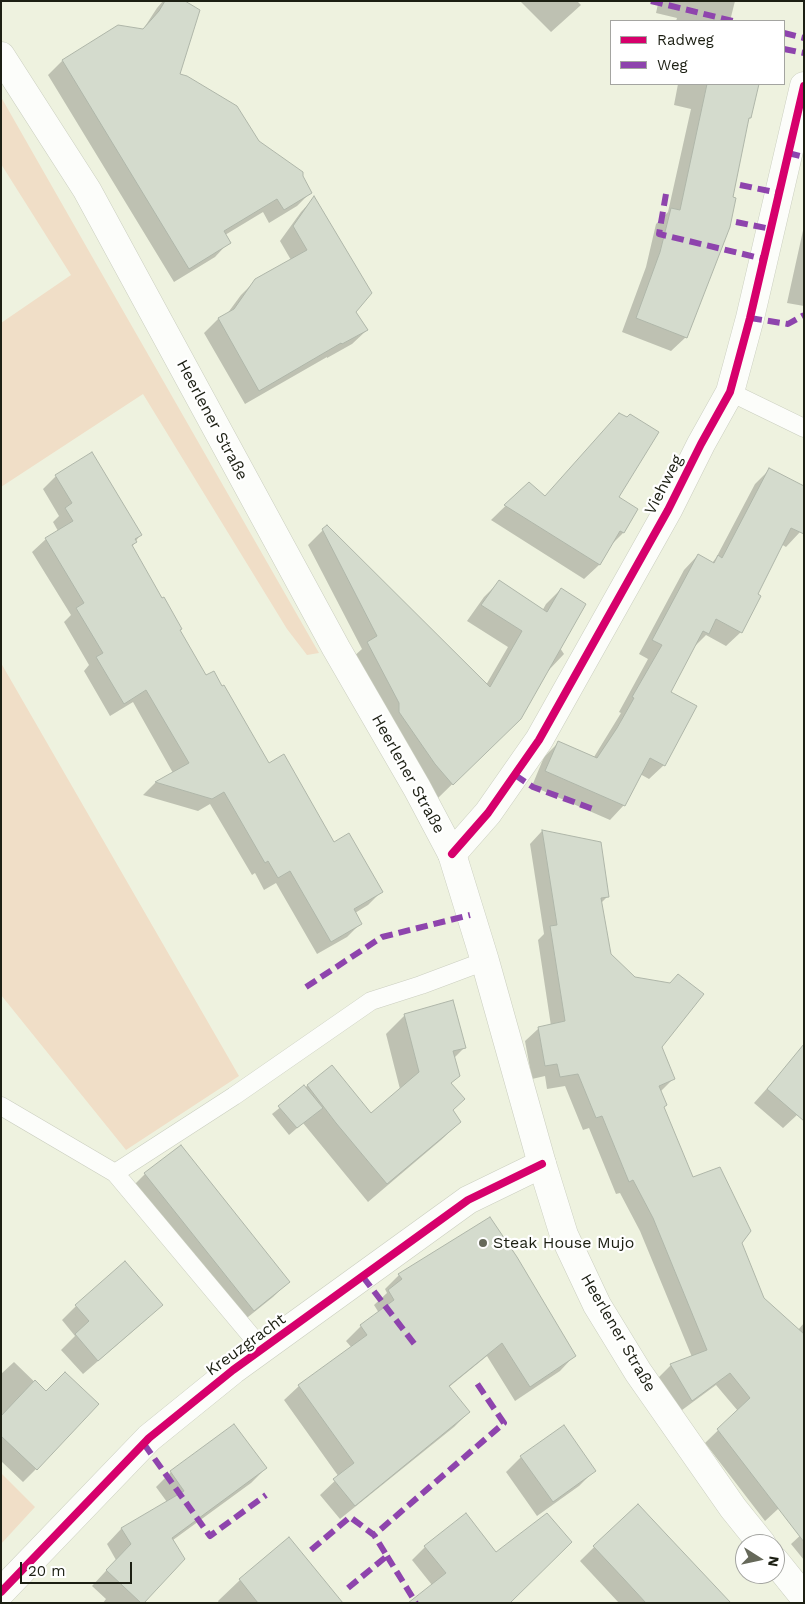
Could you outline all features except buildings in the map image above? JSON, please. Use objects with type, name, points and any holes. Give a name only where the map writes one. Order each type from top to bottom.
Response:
[{"type":"main road","name":"Heerlener Straße","points":[[1,56],[87,190],[336,648],[417,788],[452,854],[564,1235],[598,1305],[638,1372],[733,1508],[754,1534]]},
{"type":"main road","name":"Viehweg","points":[[452,854],[488,813],[539,740],[668,510],[730,392],[748,328],[804,86]]},
{"type":"main road","name":"Kreuzgracht","points":[[1,1592],[149,1438],[233,1370],[468,1200],[542,1164]]},
{"type":"main road","points":[[785,1573],[804,1597]]},
{"type":"lane","points":[[730,392],[804,428]]},
{"type":"lane","points":[[115,1173],[234,1096],[371,1000],[421,985],[485,961]]},
{"type":"lane","points":[[1,1106],[115,1173],[263,1350]]},
{"type":"shaded area","points":[[1,97],[319,653],[307,655],[287,629],[143,394],[1,487],[1,323],[71,275],[1,164]]},
{"type":"shaded area","points":[[1,663],[239,1076],[126,1150],[1,995]]},
{"type":"shaded area","points":[[1,1473],[35,1507],[1,1544]]},
{"type":"marked path","points":[[651,1],[729,20]]},
{"type":"marked path","points":[[785,33],[804,38]]},
{"type":"marked path","points":[[785,49],[804,53]]},
{"type":"marked path","points":[[788,153],[804,157]]},
{"type":"marked path","points":[[740,185],[779,193]]},
{"type":"marked path","points":[[666,194],[659,234],[764,259]]},
{"type":"marked path","points":[[736,222],[771,229]]},
{"type":"marked path","points":[[750,318],[788,324],[804,315]]},
{"type":"marked path","points":[[515,775],[533,787],[593,809]]},
{"type":"marked path","points":[[306,987],[382,937],[470,915]]},
{"type":"marked path","points":[[363,1277],[416,1346]]},
{"type":"marked path","points":[[311,1550],[350,1517],[374,1535],[504,1423],[474,1379]]},
{"type":"marked path","points":[[144,1444],[210,1536],[266,1495]]},
{"type":"marked path","points":[[348,1588],[387,1556],[374,1535]]},
{"type":"marked path","points":[[387,1556],[416,1603]]},
{"type":"cycle path","points":[[452,854],[488,813],[539,740],[668,510],[730,392],[750,318],[804,86]]},
{"type":"cycle path","points":[[1,1592],[149,1438],[233,1370],[468,1200],[542,1164]]},
{"type":"place","name":"Steak House Mujo","points":[[483,1243]]}]
